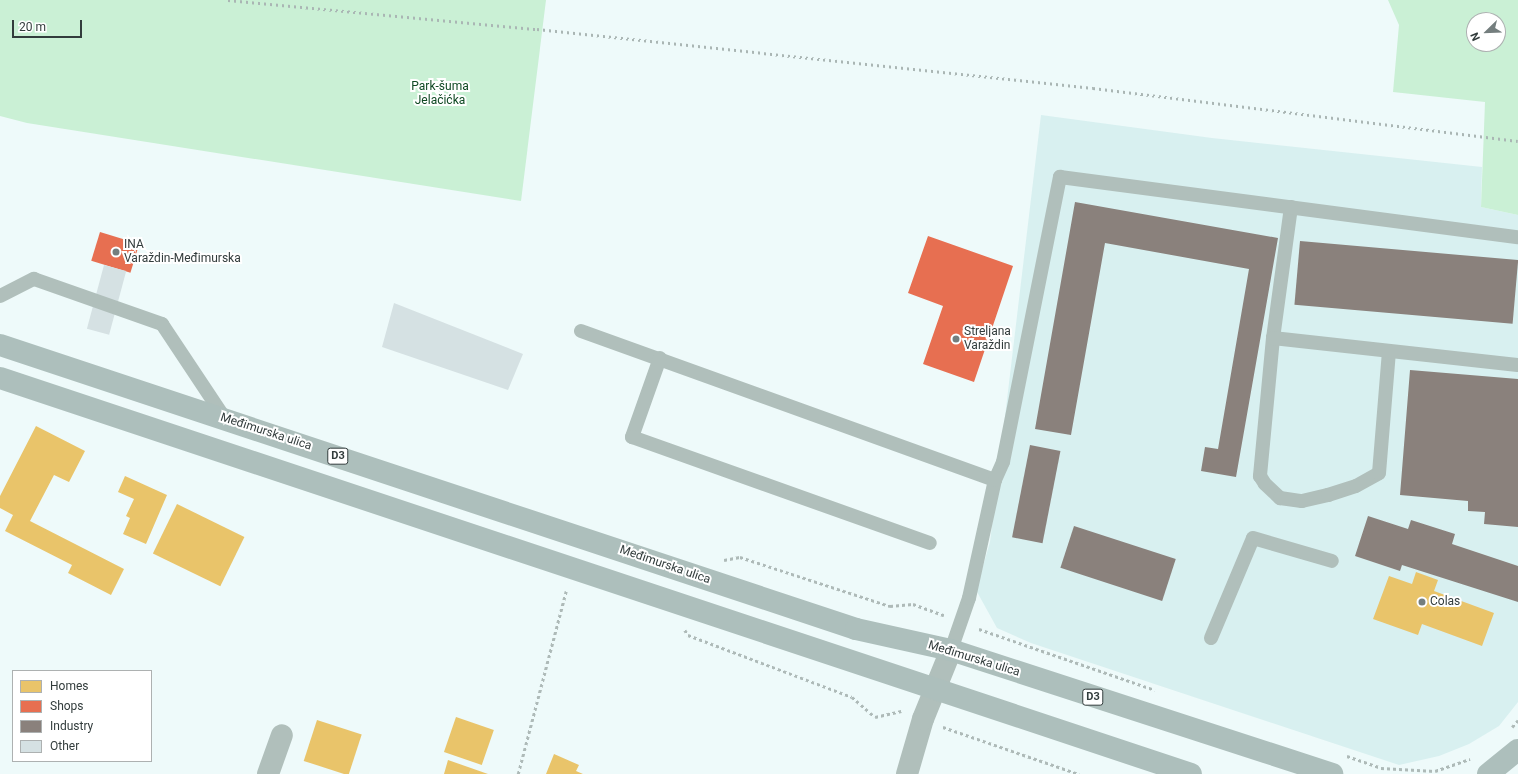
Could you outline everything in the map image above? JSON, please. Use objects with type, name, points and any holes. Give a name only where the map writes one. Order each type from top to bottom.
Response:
[{"type":"main road","name":"Međimurska ulica","points":[[0,345],[856,629],[951,650],[1332,774]]},
{"type":"main road","points":[[0,378],[1191,774]]},
{"type":"main road","points":[[1488,774],[1518,750]]},
{"type":"street","points":[[907,774],[935,690],[951,650]]},
{"type":"street","points":[[268,774],[282,735]]},
{"type":"lane","points":[[951,650],[969,598],[995,480],[1003,462],[1060,177],[1518,237]]},
{"type":"lane","points":[[1291,207],[1273,338],[1260,476],[1264,484],[1280,498],[1302,501],[1356,486],[1379,473],[1389,351]]},
{"type":"lane","points":[[0,296],[34,279],[162,324],[225,419]]},
{"type":"lane","points":[[581,330],[995,480]]},
{"type":"lane","points":[[1273,338],[1518,365]]},
{"type":"lane","points":[[660,358],[632,437],[930,543]]},
{"type":"lane","points":[[1211,638],[1253,538],[1332,561]]},
{"type":"path","points":[[740,557],[890,606],[914,604]]},
{"type":"path","points":[[518,774],[572,568]]},
{"type":"path","points":[[688,635],[852,697],[875,717],[898,710]]},
{"type":"path","points":[[995,635],[1161,692]]},
{"type":"path","points":[[969,737],[1079,774]]},
{"type":"path","points":[[1343,755],[1381,768],[1435,771],[1466,761]]},
{"type":"shaded area","points":[[1041,115],[1212,138],[1482,167],[1481,207],[1518,215],[1518,702],[1499,726],[1469,744],[1439,756],[1399,765],[1031,643],[997,628],[976,590],[990,542]]},
{"type":"green space","name":"Park-šuma Jelačićka","points":[[0,0],[546,0],[521,201],[27,123],[0,116]]},
{"type":"green space","points":[[1388,0],[1518,0],[1518,215],[1481,207],[1485,102],[1393,92],[1399,25]]},
{"type":"building: Homes","points":[[36,426],[85,451],[69,482],[54,475],[30,521],[124,569],[111,595],[68,573],[72,565],[5,531],[13,515],[0,508],[0,496]]},
{"type":"building: Homes","points":[[125,476],[167,495],[146,544],[123,534],[130,518],[126,516],[134,499],[118,492]]},
{"type":"building: Homes","points":[[177,504],[244,537],[220,586],[153,553]]},
{"type":"building: Homes","name":"Colas","points":[[1416,572],[1438,580],[1434,591],[1494,613],[1482,646],[1422,624],[1418,635],[1373,619],[1389,576],[1412,584]]},
{"type":"building: Homes","points":[[456,717],[494,730],[482,765],[444,752]]},
{"type":"building: Homes","points":[[317,720],[362,735],[349,774],[344,774],[304,761]]},
{"type":"building: Homes","points":[[554,754],[579,765],[576,771],[583,774],[546,774]]},
{"type":"building: Homes","points":[[448,760],[488,774],[444,774]]},
{"type":"building: Shops","name":"INA Varaždin-Međimurska","points":[[100,232],[139,244],[130,273],[91,261]]},
{"type":"building: Shops","points":[[928,236],[1013,266],[974,382],[923,364],[943,306],[908,293]]},
{"type":"building: Industry","points":[[1075,202],[1278,238],[1236,477],[1201,471],[1205,447],[1218,449],[1249,269],[1105,243],[1071,435],[1035,429]]},
{"type":"building: Industry","points":[[1300,241],[1518,260],[1513,324],[1294,305]]},
{"type":"building: Industry","points":[[1410,370],[1518,379],[1518,527],[1484,524],[1485,512],[1468,511],[1468,501],[1400,495]]},
{"type":"building: Industry","points":[[1030,445],[1060,451],[1042,543],[1012,537]]},
{"type":"building: Industry","points":[[1368,516],[1408,529],[1411,520],[1455,534],[1452,544],[1518,566],[1518,602],[1402,565],[1400,571],[1355,556]]},
{"type":"building: Industry","points":[[1074,526],[1176,559],[1162,601],[1060,568]]},
{"type":"building: Other","points":[[104,265],[126,271],[109,335],[87,329]]},
{"type":"building: Other","points":[[394,303],[523,354],[508,390],[382,347]]},
{"type":"railway","points":[[228,0],[537,29],[1093,88],[1518,141]]},
{"type":"place","name":"INA Varaždin-Međimurska","points":[[116,252]]},
{"type":"place","name":"Streljana Varaždin","points":[[956,339]]},
{"type":"place","name":"Colas","points":[[1422,602]]}]
